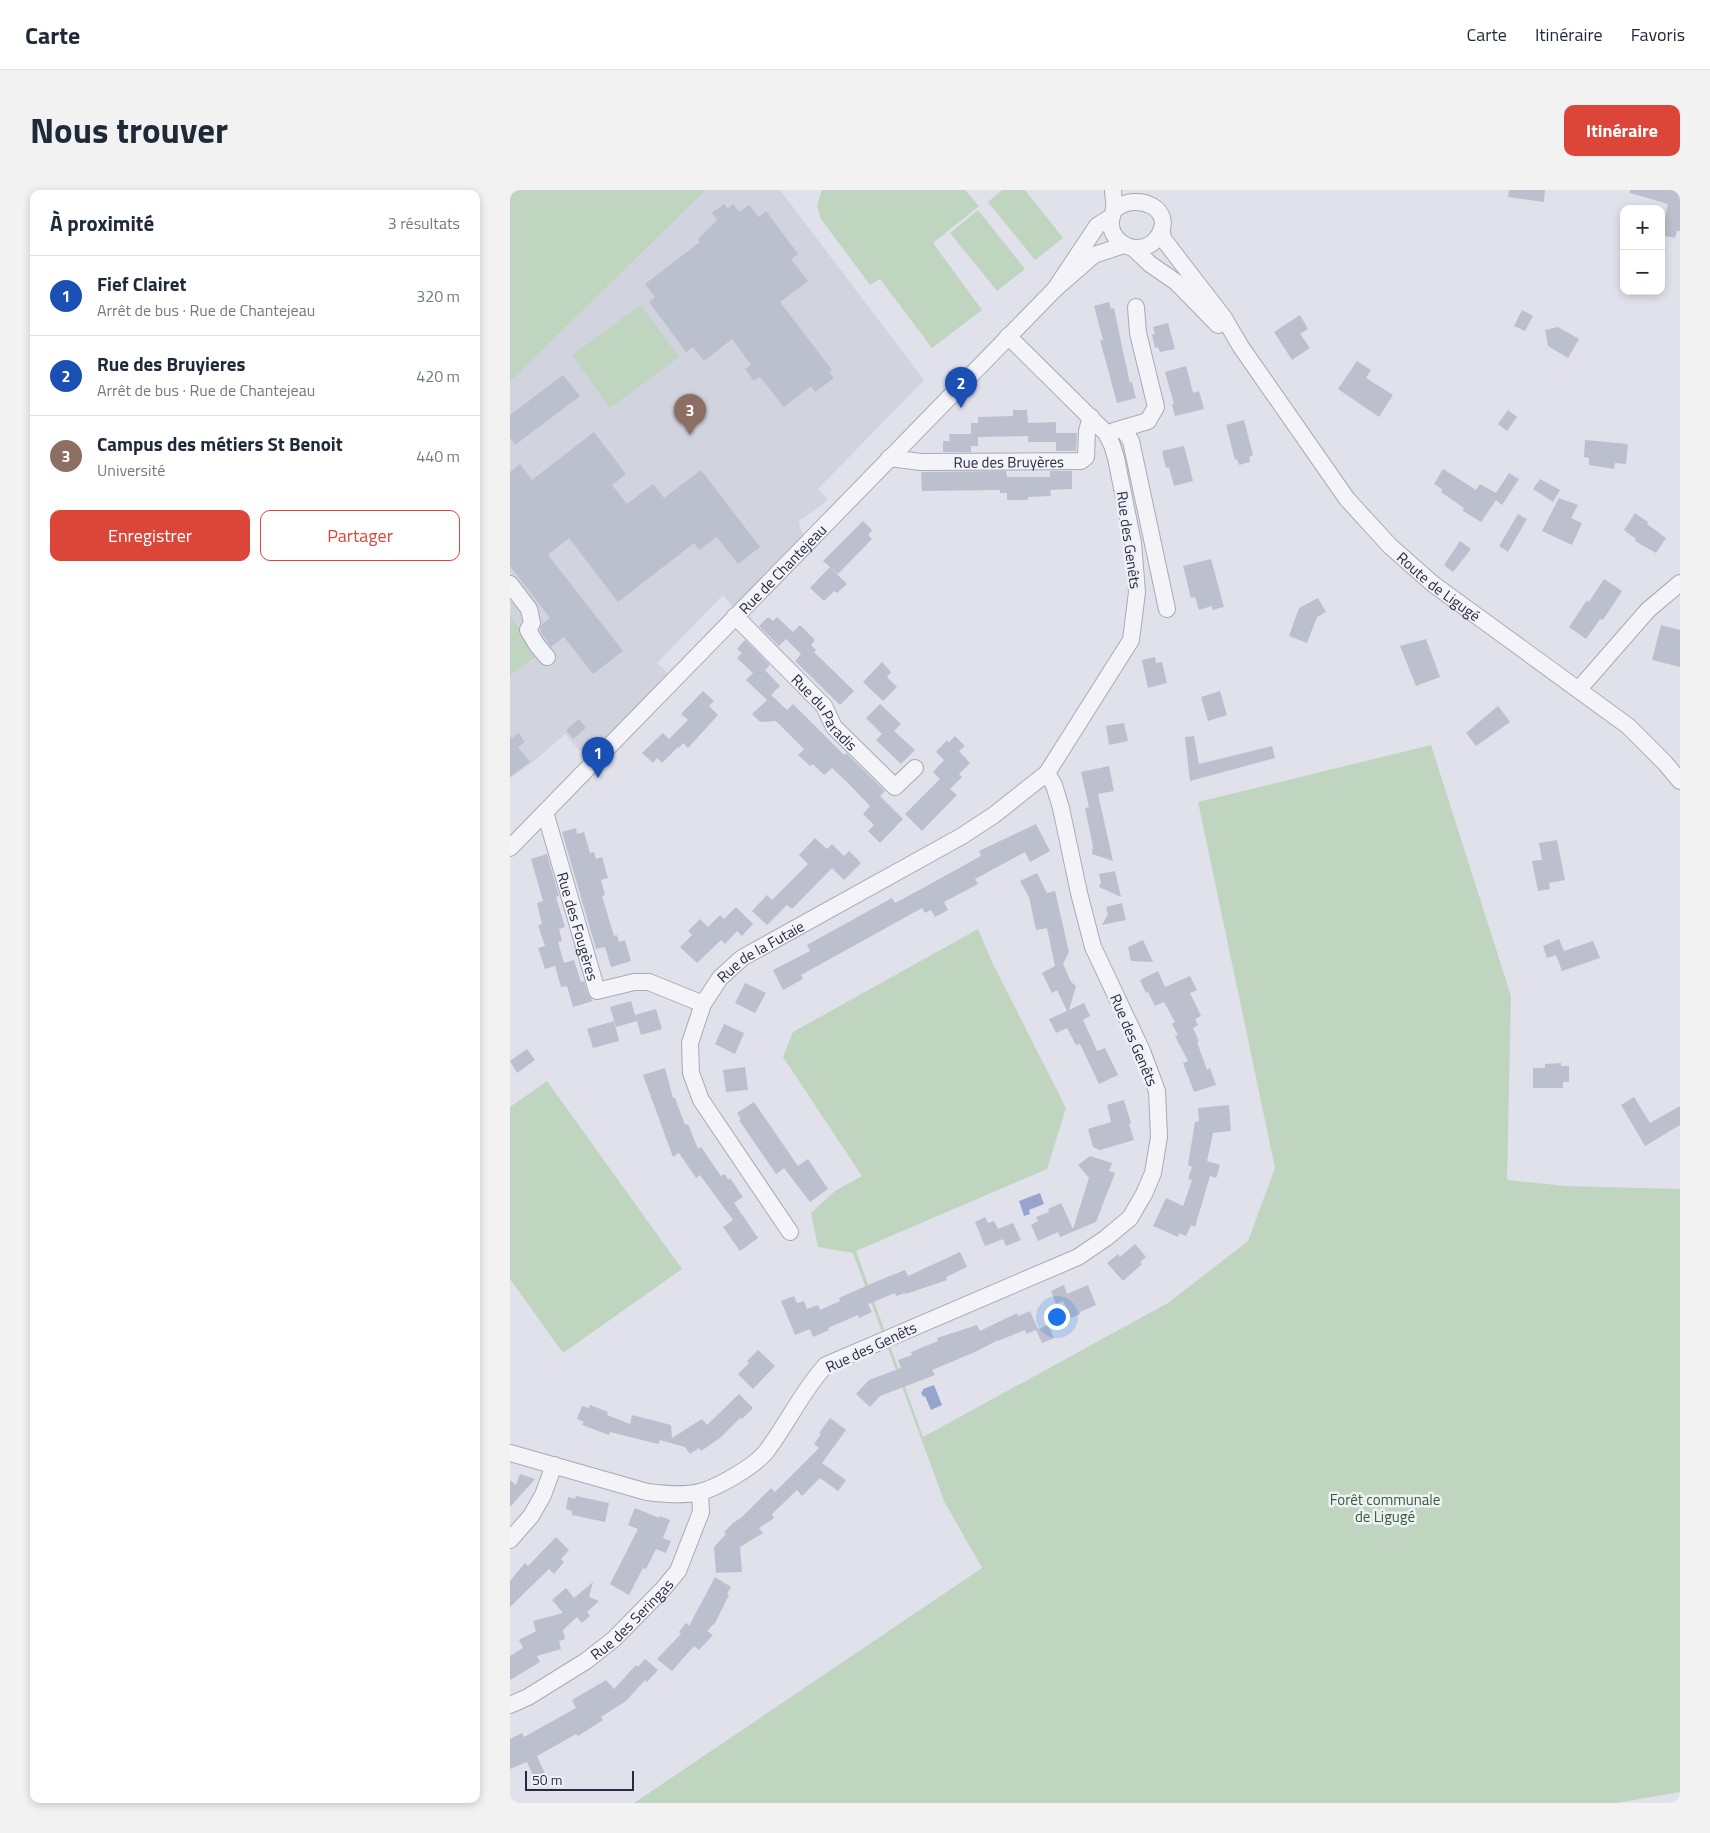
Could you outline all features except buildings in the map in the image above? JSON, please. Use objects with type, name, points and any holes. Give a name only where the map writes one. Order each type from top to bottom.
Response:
[{"type":"street","name":"Route de Ligugé","points":[[1113,190],[1111,226],[1113,234],[1176,282],[1241,347]]},
{"type":"street","name":"Route de Ligugé","points":[[1112,213],[1119,203],[1126,198],[1143,194],[1157,206],[1162,214],[1163,223],[1161,231],[1164,240],[1224,318],[1241,347],[1347,499],[1390,546],[1438,588],[1628,726],[1680,781]]},
{"type":"street","name":"Rue de Chantejeau","points":[[1054,289],[1097,226],[1112,213]]},
{"type":"street","points":[[1129,247],[1140,248],[1153,243],[1161,231]]},
{"type":"street","name":"Rue de Chantejeau","points":[[510,848],[1054,289],[1094,255],[1129,247]]},
{"type":"street","points":[[1106,433],[1148,421],[1156,407],[1138,333],[1136,306]]},
{"type":"street","name":"Rue des Genêts","points":[[510,1453],[647,1492],[668,1495],[700,1492],[740,1473],[764,1454],[814,1378],[826,1365],[1078,1257],[1106,1238],[1130,1218],[1144,1194],[1153,1173],[1159,1137],[1157,1091],[1142,1051],[1093,947],[1079,893],[1061,808],[1054,785],[1047,773],[1131,640],[1137,592],[1132,543],[1116,458],[1106,433],[1008,336]]},
{"type":"street","name":"Rue des Bruyères","points":[[889,458],[921,462],[1081,461],[1086,457],[1087,431],[1091,417]]},
{"type":"street","points":[[1123,428],[1131,441],[1167,609]]},
{"type":"street","points":[[1578,689],[1648,610],[1680,583]]},
{"type":"street","points":[[510,584],[529,609],[532,623],[528,630],[537,646],[547,658]]},
{"type":"street","name":"Rue du Paradis","points":[[735,616],[824,706],[834,727],[895,787],[915,768]]},
{"type":"street","name":"Rue de la Futaie","points":[[790,1232],[701,1100],[691,1073],[690,1042],[702,1004],[720,978],[742,958],[962,836],[994,815],[1047,773]]},
{"type":"street","name":"Rue des Fougères","points":[[545,812],[597,991],[634,982],[648,982],[702,1004]]},
{"type":"street","points":[[510,1540],[531,1516],[543,1495],[554,1465]]},
{"type":"street","name":"Rue des Seringas","points":[[510,1705],[528,1697],[586,1662],[614,1639],[663,1589],[678,1571],[698,1520],[701,1512],[700,1492]]},
{"type":"shaded area","points":[[706,190],[780,190],[924,380],[818,489],[828,500],[798,522],[804,536],[733,607],[723,595],[657,663],[669,674],[594,750],[583,754],[565,734],[533,762],[510,778],[510,382]]},
{"type":"green space","points":[[510,190],[706,190],[510,382]]},
{"type":"green space","points":[[822,190],[965,190],[979,206],[933,243],[982,310],[932,348],[880,279],[870,285],[821,219],[817,205]]},
{"type":"green space","points":[[1002,190],[1025,190],[1063,238],[1035,260],[988,202]]},
{"type":"green space","points":[[978,210],[1025,269],[997,291],[950,233]]},
{"type":"green space","points":[[641,305],[679,357],[610,408],[572,355]]},
{"type":"green space","points":[[510,616],[538,655],[510,675]]},
{"type":"green space","name":"Forêt communale de Ligugé","points":[[1431,745],[1511,996],[1507,1180],[1566,1186],[1680,1189],[1680,1792],[1616,1803],[634,1803],[982,1568],[944,1501],[853,1253],[818,1247],[811,1213],[835,1191],[862,1176],[783,1057],[793,1032],[978,929],[993,964],[1066,1108],[1047,1169],[856,1251],[923,1437],[1168,1303],[1248,1241],[1275,1168],[1198,802]]},
{"type":"green space","points":[[547,1081],[682,1269],[563,1353],[510,1279],[510,1107]]},
{"type":"water","points":[[1040,1193],[1044,1204],[1029,1210],[1030,1214],[1024,1216],[1019,1201]]},
{"type":"water","points":[[934,1385],[942,1405],[931,1410],[925,1396],[923,1397],[921,1392],[923,1389]]},
{"type":"place","name":"Rue des Bruyieres","points":[[961,408]]},
{"type":"place","name":"Campus des métiers St Benoit","points":[[690,435]]},
{"type":"place","name":"Fief Clairet","points":[[598,778]]}]
